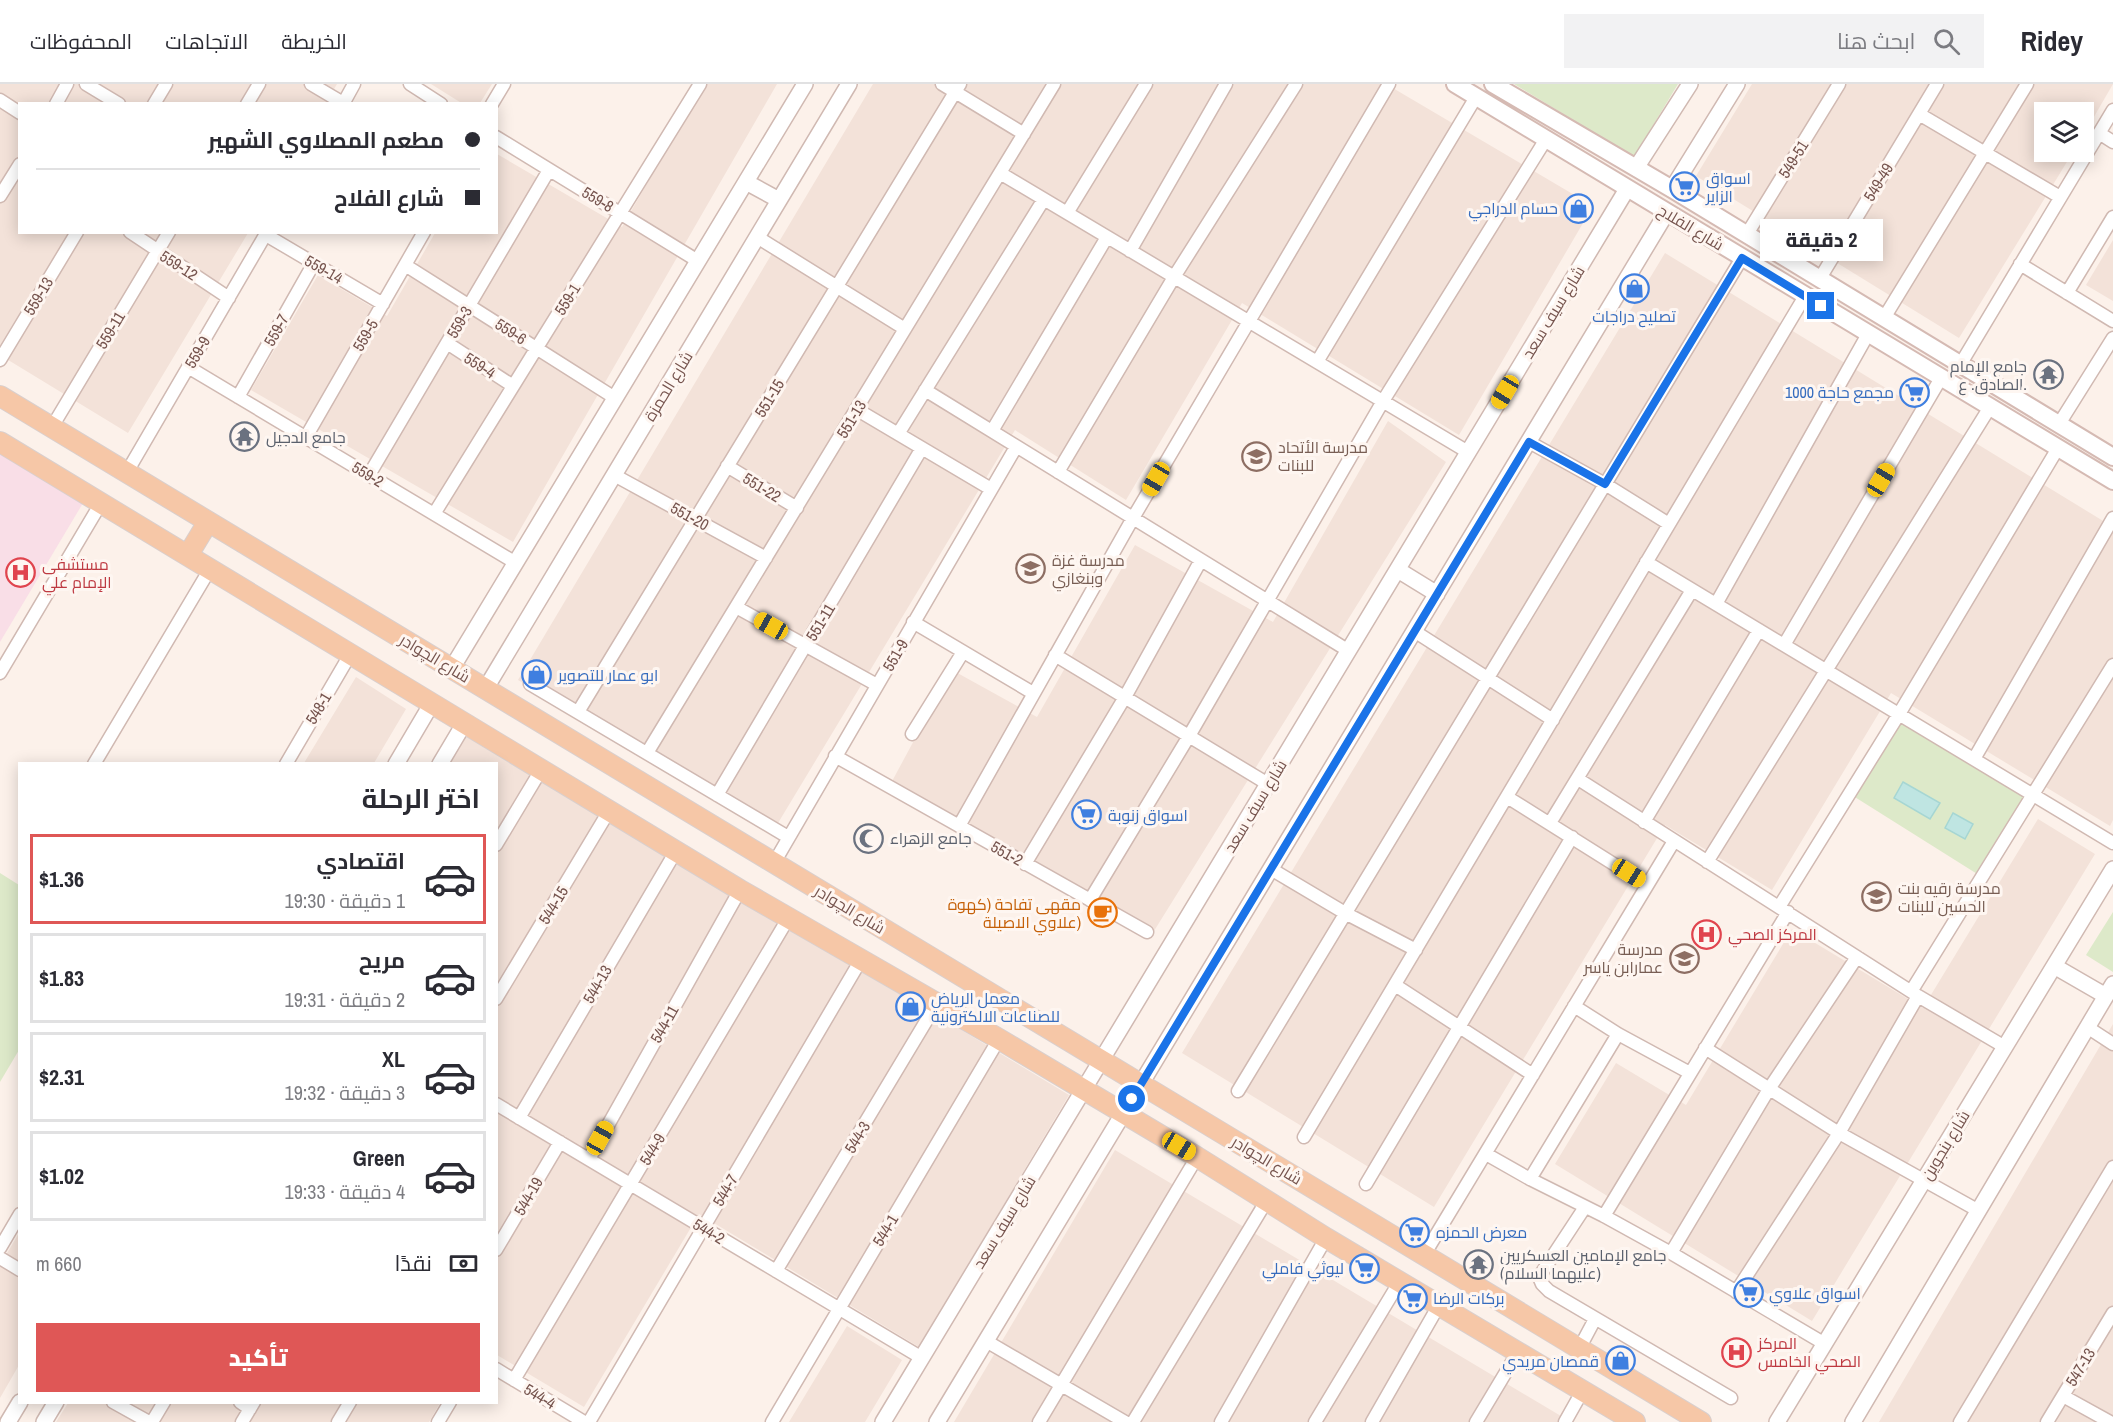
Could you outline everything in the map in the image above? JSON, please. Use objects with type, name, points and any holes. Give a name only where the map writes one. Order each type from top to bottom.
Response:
[{"type":"main road","name":"شارع الفلاح","points":[[1455,84],[2113,481]]},
{"type":"main road","name":"شارع الفلاح","points":[[1493,84],[1747,234],[2113,457]]},
{"type":"main road","name":"شارع الچوادر","points":[[0,396],[1701,1422]]},
{"type":"main road","name":"شارع الچوادر","points":[[0,442],[740,890],[862,958],[999,1039],[1635,1422]]},
{"type":"main road","points":[[188,555],[208,522]]},
{"type":"street","points":[[57,102],[67,84]]},
{"type":"street","points":[[86,84],[116,102]]},
{"type":"street","points":[[155,102],[166,84]]},
{"type":"street","points":[[248,102],[259,84]]},
{"type":"street","points":[[311,84],[341,102]]},
{"type":"street","points":[[344,102],[354,84]]},
{"type":"street","points":[[410,84],[438,102]]},
{"type":"street","points":[[493,102],[504,84]]},
{"type":"street","name":"559-1","points":[[434,514],[700,84]]},
{"type":"street","points":[[452,668],[805,84]]},
{"type":"street","name":"شارع الحمزة","points":[[486,688],[849,84]]},
{"type":"street","points":[[942,84],[958,88],[1024,134]]},
{"type":"street","name":"551-13","points":[[647,753],[1054,84]]},
{"type":"street","points":[[1067,213],[1146,84]]},
{"type":"street","points":[[1130,251],[1226,84]]},
{"type":"street","points":[[1058,472],[1174,277],[1296,84]]},
{"type":"street","points":[[959,826],[1133,518],[1389,84]]},
{"type":"street","points":[[1636,168],[1690,84]]},
{"type":"street","points":[[1672,189],[1737,84]]},
{"type":"street","name":"549-51","points":[[1747,234],[1839,84]]},
{"type":"street","name":"549-49","points":[[1820,280],[1937,84]]},
{"type":"street","points":[[1884,318],[2027,84]]},
{"type":"street","name":"551-15","points":[[578,712],[958,88]]},
{"type":"street","points":[[1317,362],[1476,97]]},
{"type":"street","points":[[0,100],[18,111]]},
{"type":"street","points":[[1960,365],[2113,110]]},
{"type":"street","points":[[1919,114],[2060,197]]},
{"type":"street","points":[[2099,133],[2113,142]]},
{"type":"street","name":"559-8","points":[[498,138],[698,261]]},
{"type":"street","points":[[1090,900],[1189,736],[1383,401],[1546,139]]},
{"type":"street","points":[[0,196],[18,167]]},
{"type":"street","name":"559-3","points":[[369,475],[549,170]]},
{"type":"street","points":[[1000,173],[1468,452]]},
{"type":"street","points":[[746,182],[780,201]]},
{"type":"street","name":"شارع سيف سعد","points":[[883,1422],[1627,189]]},
{"type":"street","points":[[898,434],[1044,199]]},
{"type":"street","points":[[937,1422],[1667,212]]},
{"type":"street","points":[[2067,293],[2113,217]]},
{"type":"street","name":"559-13","points":[[0,360],[76,234]]},
{"type":"street","name":"559-12","points":[[132,234],[229,298]]},
{"type":"street","name":"559-11","points":[[52,427],[168,234]]},
{"type":"street","name":"559-14","points":[[267,234],[383,304]]},
{"type":"street","name":"559-9","points":[[127,472],[267,234]]},
{"type":"street","name":"559-5","points":[[306,437],[423,234]]},
{"type":"street","points":[[758,237],[905,329]]},
{"type":"street","points":[[992,431],[1107,237]]},
{"type":"street","points":[[1238,1091],[1742,258]]},
{"type":"street","name":"559-7","points":[[238,397],[314,263]]},
{"type":"street","points":[[2020,264],[2113,321]]},
{"type":"street","name":"559-6","points":[[405,265],[615,398]]},
{"type":"street","points":[[1304,1137],[1805,296]]},
{"type":"street","points":[[1716,604],[1869,334]]},
{"type":"street","points":[[2059,424],[2113,338]]},
{"type":"street","name":"559-4","points":[[447,344],[513,386]]},
{"type":"street","name":"559-2","points":[[188,367],[516,563]]},
{"type":"street","points":[[1784,645],[1941,378]]},
{"type":"street","points":[[925,390],[1349,651]]},
{"type":"street","points":[[1707,862],[1990,407]]},
{"type":"street","points":[[856,409],[991,489]]},
{"type":"street","points":[[1529,442],[1605,484],[1669,524]]},
{"type":"street","name":"551-9","points":[[774,863],[1016,447]]},
{"type":"street","name":"551-11","points":[[717,795],[922,448]]},
{"type":"street","points":[[1604,1216],[2058,448]]},
{"type":"street","name":"551-22","points":[[728,466],[797,508]]},
{"type":"street","name":"551-20","points":[[614,474],[766,558]]},
{"type":"street","points":[[0,673],[101,503]]},
{"type":"street","points":[[1974,759],[2113,518]]},
{"type":"street","points":[[1025,864],[1125,697],[1201,560]]},
{"type":"street","points":[[1647,562],[2113,843]]},
{"type":"street","points":[[95,762],[210,569]]},
{"type":"street","points":[[1398,570],[1437,594]]},
{"type":"street","points":[[1550,823],[1692,590]]},
{"type":"street","points":[[736,607],[877,685]]},
{"type":"street","points":[[913,622],[1033,693]]},
{"type":"street","points":[[1644,822],[1759,630]]},
{"type":"street","points":[[1414,631],[1553,720]]},
{"type":"street","points":[[912,734],[963,652]]},
{"type":"street","name":"548-1","points":[[287,762],[351,653]]},
{"type":"street","points":[[1055,655],[1269,784]]},
{"type":"street","points":[[1736,1292],[1839,1133],[1915,993],[2113,665]]},
{"type":"street","points":[[530,684],[788,837]]},
{"type":"street","points":[[397,762],[432,703]]},
{"type":"street","points":[[441,762],[465,722]]},
{"type":"street","name":"551-2","points":[[835,756],[1147,932]]},
{"type":"street","points":[[498,842],[541,770]]},
{"type":"street","points":[[1578,779],[1857,957],[2005,1047]]},
{"type":"street","points":[[1507,797],[1647,885]]},
{"type":"street","name":"544-15","points":[[498,996],[609,811]]},
{"type":"street","points":[[1366,1184],[1572,837]]},
{"type":"street","points":[[1424,1255],[1674,841]]},
{"type":"street","name":"544-13","points":[[519,1118],[676,851]]},
{"type":"street","points":[[1271,869],[1346,913],[1416,950]]},
{"type":"street","name":"شارع بنجوين","points":[[1777,1422],[2113,869]]},
{"type":"street","name":"544-11","points":[[589,1159],[740,890]]},
{"type":"street","name":"544-9","points":[[514,1380],[789,917]]},
{"type":"street","points":[[1671,1253],[1769,1089],[1857,957]]},
{"type":"street","name":"544-7","points":[[589,1422],[862,958]]},
{"type":"street","points":[[1853,1422],[2109,990],[2054,966]]},
{"type":"street","points":[[1395,985],[1533,1075]]},
{"type":"street","name":"544-3","points":[[777,1271],[937,1003]]},
{"type":"street","points":[[1574,1006],[1618,1034],[1690,1073]]},
{"type":"street","points":[[2087,1027],[2113,1044]]},
{"type":"street","points":[[1530,1179],[1618,1034]]},
{"type":"street","name":"544-1","points":[[772,1422],[999,1039]]},
{"type":"street","points":[[1705,1048],[1839,1133],[1978,1210]]},
{"type":"street","name":"544-2","points":[[498,1105],[922,1358]]},
{"type":"street","name":"544-19","points":[[498,1247],[560,1142]]},
{"type":"street","points":[[1486,1154],[1671,1253],[1825,1344]]},
{"type":"street","points":[[1039,1422],[1197,1157]]},
{"type":"street","points":[[1960,1422],[2113,1167]]},
{"type":"street","points":[[1133,1422],[1267,1200]]},
{"type":"street","points":[[1584,1207],[1539,1277],[1542,1284],[1549,1291],[1595,1319],[1731,1398]]},
{"type":"street","points":[[0,1248],[18,1218]]},
{"type":"street","points":[[1221,1422],[1326,1238]]},
{"type":"street","points":[[0,1258],[18,1268]]},
{"type":"street","points":[[1315,1422],[1400,1281]]},
{"type":"street","points":[[1372,1422],[1439,1305]]},
{"type":"street","name":"547-13","points":[[2047,1422],[2113,1312]]},
{"type":"street","points":[[1579,1348],[1595,1319]]},
{"type":"street","points":[[986,1341],[1125,1422]]},
{"type":"street","points":[[1476,1422],[1518,1352]]},
{"type":"street","name":"544-4","points":[[498,1370],[584,1422]]},
{"type":"street","points":[[1564,1422],[1582,1390]]},
{"type":"street","points":[[2063,1396],[2110,1422]]},
{"type":"street","points":[[8,1422],[19,1404]]},
{"type":"street","points":[[44,1422],[55,1404]]},
{"type":"street","points":[[117,1404],[150,1422],[163,1404]]},
{"type":"street","points":[[242,1422],[248,1404]]},
{"type":"street","points":[[338,1422],[349,1404]]},
{"type":"street","points":[[438,1422],[449,1404]]},
{"type":"shaded area","points":[[0,84],[337,84],[327,102],[18,102],[18,234],[247,234],[128,433],[0,355]]},
{"type":"shaded area","points":[[431,84],[492,84],[481,102],[460,102]]},
{"type":"shaded area","points":[[704,84],[777,84],[513,542],[251,390],[318,275],[387,316],[434,234],[498,234],[498,155],[622,227]]},
{"type":"shaded area","points":[[873,84],[1386,84],[1593,206],[1459,435],[1242,303],[1126,500],[1015,430],[772,833],[518,680]]},
{"type":"shaded area","points":[[1752,84],[2113,84],[2094,117],[2094,102],[2034,102],[2034,162],[2067,162],[1959,338],[1696,176]]},
{"type":"shaded area","points":[[2113,240],[2113,301],[2086,285]]},
{"type":"shaded area","points":[[1665,253],[2113,527],[2113,820],[2110,826],[1891,693],[1772,890],[1665,825],[1434,1207],[1182,1053]]},
{"type":"shaded area","points":[[1388,421],[1446,462],[1149,939],[890,785],[952,670],[1037,717],[1135,545],[1273,622]]},
{"type":"shaded area","name":"مستشفى الإمام علي","points":[[0,453],[83,503],[0,642]]},
{"type":"shaded area","points":[[356,677],[406,709],[375,762],[305,762]]},
{"type":"shaded area","points":[[469,732],[1069,1095],[919,1347],[699,1214],[584,1407],[498,1356],[498,762],[451,762]]},
{"type":"shaded area","points":[[2038,819],[2095,854],[1812,1321],[1555,1164],[1616,1063],[1686,1105],[1792,929],[1923,1008]]},
{"type":"shaded area","points":[[2113,1024],[2113,1422],[1879,1422]]},
{"type":"shaded area","points":[[1115,1150],[1571,1422],[954,1422]]},
{"type":"shaded area","points":[[18,1235],[18,1367],[0,1398],[0,1265]]},
{"type":"shaded area","points":[[847,1326],[902,1360],[865,1422],[789,1422]]},
{"type":"shaded area","points":[[67,1404],[439,1404],[429,1422],[56,1422]]},
{"type":"green space","points":[[1514,84],[1678,84],[1634,157]]},
{"type":"green space","points":[[1899,714],[2034,796],[1982,877],[1850,794]]},
{"type":"green space","points":[[0,873],[18,884],[18,1052],[0,1082]]},
{"type":"green space","points":[[2113,912],[2113,972],[2086,955]]},
{"type":"water","points":[[1903,782],[1940,803],[1930,819],[1894,798]]},
{"type":"water","points":[[1953,813],[1973,824],[1965,839],[1945,828]]},
{"type":"place","name":"اسواق الزاير","points":[[1685,187]]},
{"type":"place","name":"حسام الدراجي","points":[[1579,208]]},
{"type":"place","name":"تصليح دراجات","points":[[1634,288]]},
{"type":"place","name":"جامع الإمام الصادق. ع.","points":[[2048,375]]},
{"type":"place","name":"مجمع حاجة 1000","points":[[1915,392]]},
{"type":"place","name":"جامع الدجيل","points":[[245,437]]},
{"type":"place","name":"مدرسة الأتحاد للبنات","points":[[1257,456]]},
{"type":"place","name":"مدرسة غزة وبنغازي","points":[[1031,569]]},
{"type":"place","name":"مستشفى الإمام علي","points":[[21,573]]},
{"type":"place","name":"ابو عمار للتصوير","points":[[537,675]]},
{"type":"place","name":"اسواق زنوبة","points":[[1087,815]]},
{"type":"place","name":"جامع الزهراء","points":[[869,838]]},
{"type":"place","name":"مدرسة رقيه بنت الحسين للبنات","points":[[1877,897]]},
{"type":"place","name":"مقهى تفاحة (كهوة علاوي الاصيلة)","points":[[1102,913]]},
{"type":"place","name":"المركز الصحي","points":[[1707,934]]},
{"type":"place","name":"مدرسة عمارابن ياسر","points":[[1684,958]]},
{"type":"place","name":"معمل الرياض للصناعات الالكترونية","points":[[910,1007]]},
{"type":"place","name":"معرض الحمزه","points":[[1415,1232]]},
{"type":"place","name":"جامع الإمامين العسكريين (عليهما السلام)","points":[[1479,1264]]},
{"type":"place","name":"ليوثي فاملي","points":[[1365,1268]]},
{"type":"place","name":"اسواق علاوي","points":[[1748,1293]]},
{"type":"place","name":"بركات الرضا","points":[[1412,1298]]},
{"type":"place","name":"المركز الصحي الخامس","points":[[1737,1352]]},
{"type":"place","name":"قمصان مريدي","points":[[1620,1361]]},
{"type":"route","points":[[1132,1099],[1529,442],[1605,484],[1742,258],[1821,306]]}]
